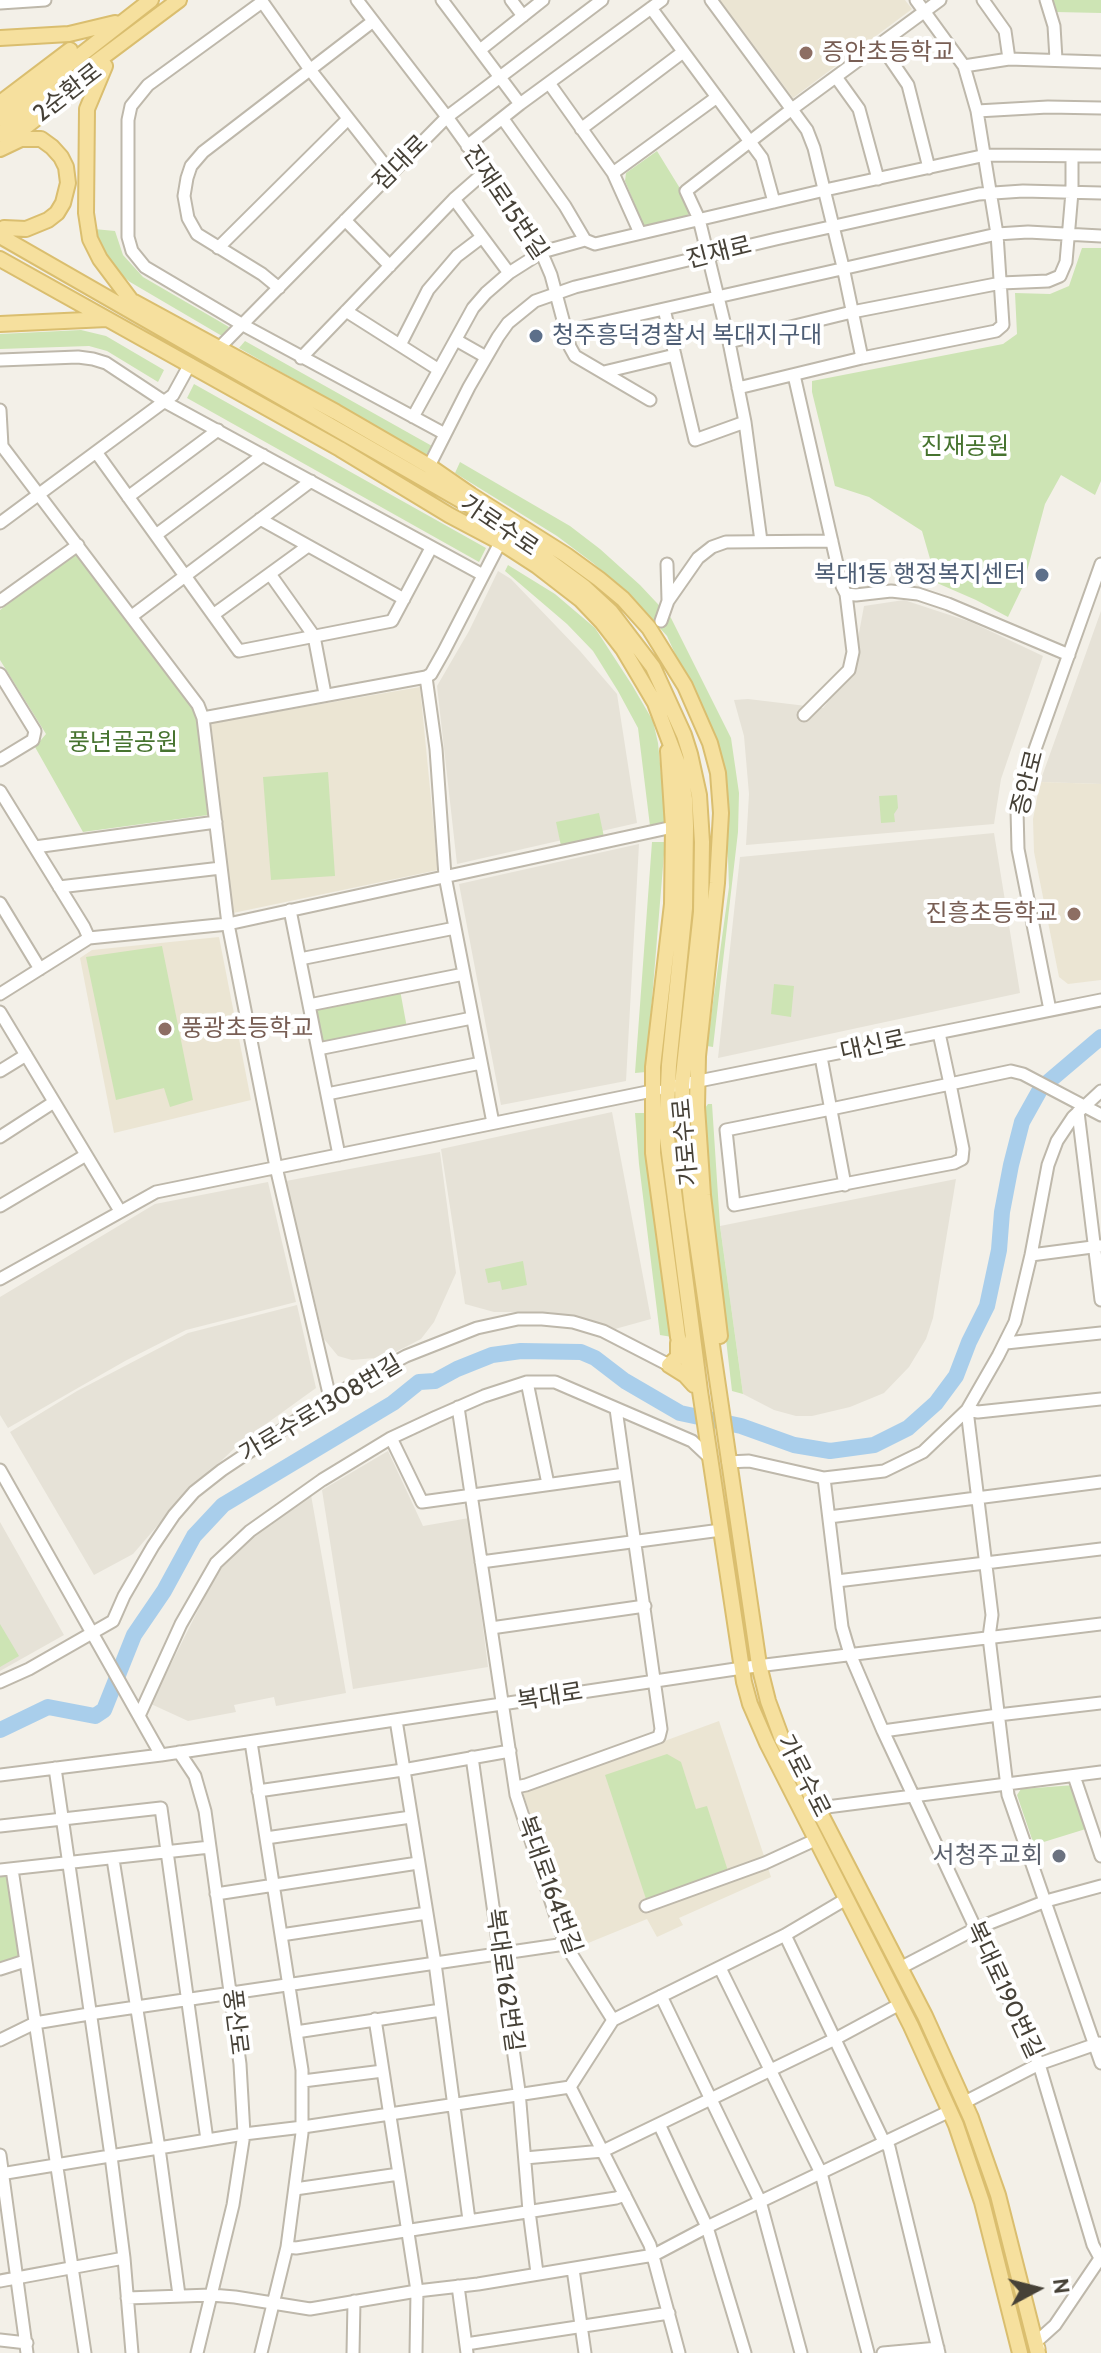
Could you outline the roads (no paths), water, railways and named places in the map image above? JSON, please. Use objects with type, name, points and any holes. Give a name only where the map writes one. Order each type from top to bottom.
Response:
[{"type":"main road","name":"2순환로","points":[[0,118],[151,0]]},
{"type":"main road","name":"2순환로","points":[[0,134],[179,0]]},
{"type":"main road","name":"2순환로","points":[[0,103],[82,42],[123,20]]},
{"type":"main road","points":[[0,38],[69,34],[123,20]]},
{"type":"main road","name":"2순환로","points":[[0,148],[105,66],[131,36]]},
{"type":"main road","points":[[105,66],[87,109],[86,213],[90,239],[100,259],[130,299]]},
{"type":"main road","points":[[0,148],[21,139],[41,139],[61,157],[68,178],[66,198],[53,217],[32,228],[1,230]]},
{"type":"main road","name":"가로수로","points":[[1,230],[429,466],[471,495]]},
{"type":"main road","name":"가로수로","points":[[1,230],[488,516],[504,536],[581,600],[602,622],[638,674],[667,731],[680,769],[685,799],[686,857],[685,908],[667,1088],[666,1130],[709,1457],[741,1668],[756,1720],[900,2004],[950,2111],[982,2202],[1020,2353]]},
{"type":"main road","name":"가로수로","points":[[0,259],[340,449],[449,515],[504,536],[575,580],[611,612],[653,667],[684,735],[696,778],[702,842],[701,912],[667,1088],[683,1129],[759,1665],[782,1739],[965,2102],[998,2195],[1039,2350]]},
{"type":"main road","points":[[0,324],[109,319]]},
{"type":"main road","points":[[471,495],[488,516]]},
{"type":"main road","points":[[471,495],[566,555]]},
{"type":"main road","points":[[504,536],[566,555]]},
{"type":"main road","name":"가로수로","points":[[566,555],[623,599],[669,657],[710,743],[718,773],[721,813]]},
{"type":"main road","points":[[667,731],[673,827],[672,904],[653,1067],[667,1088],[653,1153],[678,1337],[679,1354],[676,1361],[669,1365],[685,1375],[700,1391]]},
{"type":"main road","points":[[701,912],[721,813]]},
{"type":"main road","points":[[719,1396],[722,1352],[703,1195],[697,1082],[721,813]]},
{"type":"main road","points":[[678,1337],[700,1391]]},
{"type":"street","points":[[0,3],[45,0]]},
{"type":"street","name":"진재로15번길","points":[[357,0],[447,117],[542,252],[575,356],[650,400]]},
{"type":"street","points":[[442,0],[520,104]]},
{"type":"street","points":[[511,0],[523,16]]},
{"type":"street","points":[[480,50],[543,0]]},
{"type":"street","points":[[580,0],[588,10]]},
{"type":"street","name":"짐대로","points":[[219,348],[447,117],[602,0]]},
{"type":"street","points":[[467,146],[662,0]]},
{"type":"street","points":[[711,0],[807,130],[825,190],[862,358]]},
{"type":"street","points":[[738,388],[862,358],[996,331],[1003,325],[997,234],[977,111],[964,66],[916,0]]},
{"type":"street","points":[[761,541],[745,422],[729,342],[699,219],[686,191],[940,0]]},
{"type":"street","points":[[983,0],[1005,31],[1009,59]]},
{"type":"street","points":[[1046,0],[1054,26],[1056,59]]},
{"type":"street","points":[[391,173],[311,71],[262,1],[148,85],[131,106],[128,120],[128,237],[132,251],[145,267],[301,358],[445,434]]},
{"type":"street","points":[[651,8],[762,158],[774,202]]},
{"type":"street","points":[[279,288],[197,234],[188,218],[184,196],[191,166],[203,152],[372,22]]},
{"type":"street","points":[[880,44],[908,85],[929,168]]},
{"type":"street","points":[[581,129],[683,52]]},
{"type":"street","points":[[964,66],[1009,59],[1101,62]]},
{"type":"street","points":[[836,77],[859,109],[878,179]]},
{"type":"street","points":[[549,83],[613,173],[640,233]]},
{"type":"street","points":[[613,173],[717,97]]},
{"type":"street","points":[[977,111],[1101,108]]},
{"type":"street","points":[[218,248],[348,119]]},
{"type":"street","points":[[503,119],[565,206],[585,240]]},
{"type":"street","points":[[413,417],[473,308],[509,273],[542,252],[585,240],[595,244],[986,155],[1101,156]]},
{"type":"street","points":[[729,342],[852,312],[1001,283],[1048,281],[1060,276],[1066,262],[1069,234],[1072,156]]},
{"type":"street","points":[[301,358],[454,199],[486,171]]},
{"type":"street","name":"진재로","points":[[429,466],[486,357],[508,323],[535,301],[706,256],[991,192],[1101,193]]},
{"type":"street","points":[[454,199],[509,273]]},
{"type":"street","points":[[345,220],[390,266]]},
{"type":"street","points":[[566,331],[997,234],[1028,232],[1101,236]]},
{"type":"street","points":[[400,345],[428,290],[457,256],[482,237]]},
{"type":"street","points":[[664,309],[695,440],[745,422]]},
{"type":"street","points":[[346,311],[439,370]]},
{"type":"street","points":[[456,340],[486,357]]},
{"type":"street","points":[[604,372],[675,355]]},
{"type":"street","points":[[0,360],[78,357],[106,363],[165,402],[483,575]]},
{"type":"street","points":[[0,523],[165,402],[173,395],[190,364]]},
{"type":"street","points":[[794,375],[846,594],[853,652],[849,670],[804,715]]},
{"type":"street","points":[[0,410],[1,446],[132,616],[198,705],[203,718],[228,924],[276,1167],[330,1398]]},
{"type":"street","points":[[128,497],[218,430]]},
{"type":"street","points":[[96,452],[239,651],[392,621],[431,548]]},
{"type":"street","points":[[156,535],[263,455]]},
{"type":"street","points":[[132,616],[311,481]]},
{"type":"street","points":[[260,519],[404,599]]},
{"type":"street","points":[[203,718],[431,674],[504,536]]},
{"type":"street","points":[[661,621],[668,601],[698,558],[712,547],[726,542],[832,541]]},
{"type":"street","points":[[0,601],[78,545]]},
{"type":"street","points":[[213,615],[308,546]]},
{"type":"street","points":[[667,564],[668,601]]},
{"type":"street","name":"증안로","points":[[1050,1010],[1018,849],[1017,810],[1020,792],[1101,564]]},
{"type":"street","points":[[270,574],[314,636],[325,694]]},
{"type":"street","points":[[846,594],[891,591],[918,594],[1069,655]]},
{"type":"street","points":[[0,674],[35,731],[33,740],[0,760]]},
{"type":"street","points":[[426,677],[436,749],[445,876],[493,1123]]},
{"type":"street","points":[[0,791],[89,938]]},
{"type":"street","points":[[35,847],[216,822]]},
{"type":"street","points":[[0,994],[89,938],[228,924],[673,827]]},
{"type":"street","points":[[59,887],[221,868]]},
{"type":"street","points":[[0,903],[40,969]]},
{"type":"street","points":[[290,910],[339,1155]]},
{"type":"street","points":[[300,959],[455,928]]},
{"type":"street","points":[[309,1005],[464,974]]},
{"type":"street","name":"대신로","points":[[0,1279],[156,1192],[1101,1000]]},
{"type":"street","points":[[0,1012],[120,1211]]},
{"type":"street","points":[[318,1049],[472,1018]]},
{"type":"street","points":[[939,1033],[950,1084],[963,1149],[962,1159],[734,1205],[726,1130],[831,1109],[950,1084],[1011,1071],[1088,1101],[1101,1115]]},
{"type":"street","points":[[0,1071],[26,1055]]},
{"type":"street","points":[[821,1057],[845,1185]]},
{"type":"street","points":[[327,1094],[481,1063]]},
{"type":"street","points":[[1088,1101],[1101,1300]]},
{"type":"street","points":[[728,1462],[749,1461],[824,1478],[884,1471],[923,1452],[967,1410],[1015,1322],[1048,1165],[1057,1141],[1088,1101]]},
{"type":"street","points":[[0,1137],[54,1102]]},
{"type":"street","points":[[0,1206],[86,1155]]},
{"type":"street","points":[[1031,1255],[1098,1246]]},
{"type":"street","name":"가로수로1308번길","points":[[0,1682],[113,1621],[153,1546],[194,1492],[330,1398],[406,1356],[477,1328],[518,1319],[573,1322],[600,1330],[669,1365]]},
{"type":"street","points":[[1006,1343],[1101,1333]]},
{"type":"street","points":[[527,1382],[548,1484]]},
{"type":"street","points":[[136,1712],[216,1563],[250,1531],[322,1480],[391,1438],[458,1407],[527,1382],[555,1382],[692,1441],[709,1457]]},
{"type":"street","points":[[967,1410],[978,1412],[1101,1399]]},
{"type":"street","name":"복대로164번길","points":[[458,1407],[516,1795],[565,1944],[613,2020]]},
{"type":"street","points":[[516,1787],[659,1737],[661,1729],[656,1681],[616,1409]]},
{"type":"street","points":[[967,1410],[992,1615],[989,1637],[1006,1784],[1098,2044],[1101,2063]]},
{"type":"street","points":[[391,1438],[422,1502],[625,1474]]},
{"type":"street","points":[[0,1470],[161,1755]]},
{"type":"street","name":"복대로190번길","points":[[824,1478],[842,1627],[850,1654],[1039,2064],[1093,2245],[1101,2257]]},
{"type":"street","points":[[829,1517],[1101,1482]]},
{"type":"street","points":[[481,1562],[721,1530]]},
{"type":"street","points":[[837,1581],[1101,1549]]},
{"type":"street","points":[[491,1628],[645,1606]]},
{"type":"street","name":"복대로","points":[[0,1775],[251,1742],[759,1665],[1101,1624]]},
{"type":"street","points":[[883,1731],[1101,1703]]},
{"type":"street","points":[[396,1720],[435,1963],[469,2220]]},
{"type":"street","points":[[251,1742],[303,2081],[303,2127],[287,2247],[261,2353]]},
{"type":"street","points":[[258,1791],[510,1751]]},
{"type":"street","name":"풍산로","points":[[179,1752],[195,1776],[205,1811],[240,2064],[244,2134],[233,2205],[197,2353]]},
{"type":"street","name":"복대로162번길","points":[[472,1757],[520,2094],[537,2273]]},
{"type":"street","points":[[55,1768],[111,2156],[132,2353]]},
{"type":"street","points":[[819,1808],[1101,1772]]},
{"type":"street","points":[[1074,1776],[1101,1856]]},
{"type":"street","points":[[0,1826],[161,1808],[207,2140]]},
{"type":"street","points":[[266,1838],[411,1817]]},
{"type":"street","points":[[646,1906],[765,1863],[815,1840]]},
{"type":"street","points":[[85,2353],[46,2089],[6,1870],[210,1847]]},
{"type":"street","points":[[113,1859],[179,2295]]},
{"type":"street","points":[[216,1894],[418,1863]]},
{"type":"street","points":[[900,1968],[975,1929],[1046,1901],[1101,1886]]},
{"type":"street","points":[[1,2173],[570,2087],[613,2020],[785,1935],[846,1899]]},
{"type":"street","points":[[281,1935],[427,1913]]},
{"type":"street","points":[[785,1935],[889,2147],[938,2350],[883,2353]]},
{"type":"street","points":[[0,2040],[35,2023],[565,1944]]},
{"type":"street","points":[[0,1969],[25,1961]]},
{"type":"street","points":[[720,1968],[821,2173],[868,2353]]},
{"type":"street","points":[[661,1996],[760,2201],[801,2353]]},
{"type":"street","points":[[525,2158],[603,2151],[835,2039],[900,2004]]},
{"type":"street","points":[[296,2032],[441,2010]]},
{"type":"street","points":[[375,2019],[417,2291],[416,2353]]},
{"type":"street","points":[[965,2102],[1039,2064],[1098,2044]]},
{"type":"street","points":[[303,2081],[383,2071]]},
{"type":"street","points":[[570,2087],[654,2255],[679,2353]]},
{"type":"street","points":[[127,2298],[211,2295],[310,2309],[654,2255],[950,2111]]},
{"type":"street","points":[[659,2124],[707,2227],[745,2353]]},
{"type":"street","points":[[0,2155],[5,2222],[18,2278],[27,2348],[0,2340]]},
{"type":"street","points":[[295,2189],[399,2174]]},
{"type":"street","points":[[287,2247],[625,2195]]},
{"type":"street","points":[[1039,2350],[1101,2257]]},
{"type":"street","points":[[0,2281],[124,2258]]},
{"type":"street","points":[[573,2269],[585,2353]]},
{"type":"street","points":[[458,2286],[466,2348],[669,2313]]},
{"type":"street","points":[[353,2353],[354,2301]]},
{"type":"waterway","points":[[0,1730],[48,1707],[95,1716],[104,1710],[134,1635],[164,1591],[194,1536],[223,1505],[393,1403],[419,1382],[435,1381],[492,1355],[521,1351],[581,1352],[680,1413],[741,1426],[794,1445],[830,1451],[874,1445],[908,1428],[936,1403],[956,1376],[987,1306],[999,1250],[1002,1212],[1022,1122],[1041,1088],[1101,1037]]},
{"type":"place","name":"증안초등학교","points":[[806,53]]},
{"type":"place","name":"청주흥덕경찰서 복대지구대","points":[[536,336]]},
{"type":"place","name":"복대1동 행정복지센터","points":[[1042,575]]},
{"type":"place","name":"진흥초등학교","points":[[1074,914]]},
{"type":"place","name":"풍광초등학교","points":[[165,1029]]},
{"type":"place","name":"서청주교회","points":[[1059,1856]]},
{"type":"park label","name":"진재공원","points":[[965,447]]},
{"type":"park label","name":"풍년골공원","points":[[123,743]]}]
